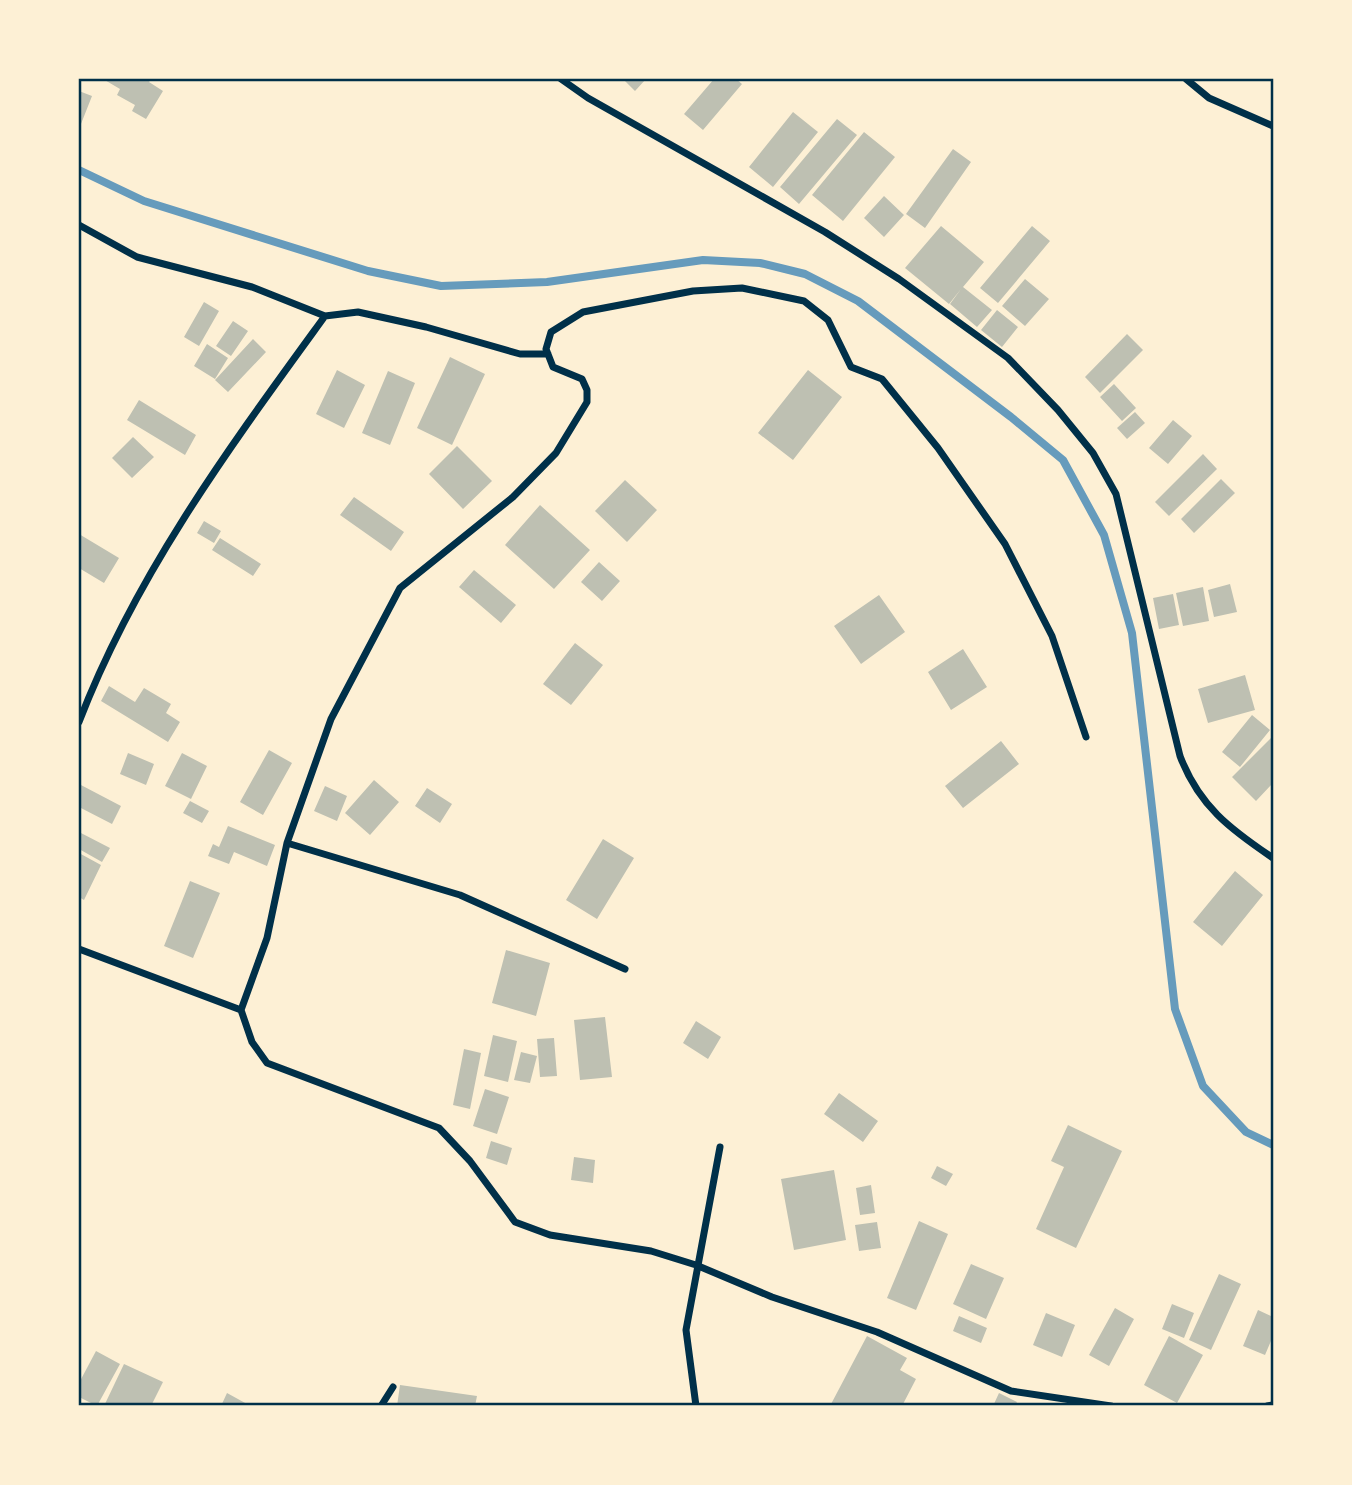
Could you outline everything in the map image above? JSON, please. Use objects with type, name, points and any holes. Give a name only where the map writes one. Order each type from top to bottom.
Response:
[{"type":"street","points":[[561,79],[598,104],[825,232],[900,279],[1008,358],[1058,410],[1093,453],[1116,494],[1180,756],[1190,782],[1211,811],[1273,858]]},
{"type":"street","points":[[1186,79],[1209,98],[1273,126]]},
{"type":"street","points":[[79,225],[137,257],[252,287],[325,316],[358,313],[426,327],[520,354],[548,354]]},
{"type":"street","points":[[1086,737],[1052,635],[1005,544],[938,448],[882,379],[851,367],[828,320],[804,301],[742,288],[693,290],[583,312],[551,332],[545,349],[553,367],[582,379],[587,390],[587,402],[555,453],[513,497],[400,588],[331,719],[287,843],[267,938],[241,1010],[251,1042],[267,1063],[439,1128],[470,1161],[515,1222],[550,1235],[651,1251],[695,1265],[772,1297],[877,1332],[1011,1391],[1111,1406]]},
{"type":"street","points":[[79,722],[124,621],[171,539],[222,459],[325,316]]},
{"type":"street","points":[[287,843],[460,895],[625,969]]},
{"type":"street","points":[[79,950],[241,1010]]},
{"type":"street","points":[[696,1406],[686,1330],[695,1265],[720,1147]]},
{"type":"street","points":[[382,1406],[393,1387]]},
{"type":"street","points":[[1267,1406],[1273,1405]]},
{"type":"building","points":[[103,79],[151,79],[149,82],[163,91],[146,119],[132,111],[135,105],[117,95],[120,89]]},
{"type":"building","points":[[623,79],[646,79],[635,91]]},
{"type":"building","points":[[714,79],[736,79],[742,84],[703,130],[684,114]]},
{"type":"building","points":[[79,91],[92,96],[79,129]]},
{"type":"building","points":[[793,112],[818,132],[773,187],[749,167]]},
{"type":"building","points":[[837,119],[857,135],[799,204],[780,187]]},
{"type":"building","points":[[864,132],[895,157],[843,221],[812,195]]},
{"type":"building","points":[[953,149],[971,162],[925,228],[906,214]]},
{"type":"building","points":[[884,196],[904,215],[884,237],[864,218]]},
{"type":"building","points":[[941,226],[984,262],[963,287],[992,310],[977,327],[950,304],[961,289],[949,304],[905,268]]},
{"type":"building","points":[[1032,226],[1050,241],[998,303],[980,288]]},
{"type":"building","points":[[1025,279],[1049,299],[1025,326],[1002,306]]},
{"type":"building","points":[[204,302],[219,311],[199,346],[184,337]]},
{"type":"building","points":[[997,310],[1018,327],[1002,347],[981,330]]},
{"type":"building","points":[[233,321],[248,331],[231,356],[216,346]]},
{"type":"building","points":[[1127,334],[1143,350],[1100,393],[1085,377]]},
{"type":"building","points":[[253,339],[266,352],[228,392],[215,380]]},
{"type":"building","points":[[207,344],[228,358],[215,379],[194,366]]},
{"type":"building","points":[[450,357],[485,374],[452,445],[417,428]]},
{"type":"building","points":[[337,370],[365,385],[344,428],[316,414]]},
{"type":"building","points":[[808,370],[842,397],[793,460],[758,433]]},
{"type":"building","points":[[388,371],[415,383],[390,445],[362,433]]},
{"type":"building","points":[[1114,384],[1136,408],[1122,421],[1100,397]]},
{"type":"building","points":[[139,400],[196,435],[185,455],[127,420]]},
{"type":"building","points":[[1135,412],[1145,423],[1127,439],[1117,428]]},
{"type":"building","points":[[1173,420],[1192,436],[1168,464],[1149,448]]},
{"type":"building","points":[[133,437],[154,457],[132,478],[112,458]]},
{"type":"building","points":[[457,446],[492,481],[463,509],[429,474]]},
{"type":"building","points":[[1203,454],[1217,469],[1169,516],[1155,502]]},
{"type":"building","points":[[1221,479],[1235,493],[1194,533],[1181,519]]},
{"type":"building","points":[[625,480],[657,510],[627,542],[595,511]]},
{"type":"building","points":[[354,497],[404,532],[391,551],[340,515]]},
{"type":"building","points":[[540,505],[590,550],[554,589],[505,545]]},
{"type":"building","points":[[204,521],[221,531],[214,543],[197,533]]},
{"type":"building","points":[[79,534],[119,558],[104,583],[79,568]]},
{"type":"building","points":[[220,538],[261,564],[253,576],[212,550]]},
{"type":"building","points":[[599,562],[620,581],[602,601],[581,582]]},
{"type":"building","points":[[474,570],[516,605],[501,623],[459,587]]},
{"type":"building","points":[[1230,584],[1237,612],[1214,617],[1208,590]]},
{"type":"building","points":[[1203,587],[1209,621],[1183,626],[1176,593]]},
{"type":"building","points":[[1173,594],[1179,625],[1159,629],[1153,598]]},
{"type":"building","points":[[879,595],[905,632],[861,664],[834,626]]},
{"type":"building","points":[[575,643],[603,665],[571,705],[543,684]]},
{"type":"building","points":[[963,649],[987,687],[951,710],[928,672]]},
{"type":"building","points":[[1245,675],[1255,710],[1208,723],[1198,689]]},
{"type":"building","points":[[109,686],[135,702],[144,688],[171,704],[166,713],[180,722],[168,742],[101,701]]},
{"type":"building","points":[[1252,715],[1270,730],[1240,767],[1222,752]]},
{"type":"building","points":[[1273,736],[1273,783],[1256,801],[1232,777]]},
{"type":"building","points":[[1001,741],[1019,764],[963,808],[945,786]]},
{"type":"building","points":[[269,750],[292,763],[263,815],[240,802]]},
{"type":"building","points":[[128,753],[154,764],[146,785],[120,774]]},
{"type":"building","points":[[182,753],[207,766],[191,799],[165,786]]},
{"type":"building","points":[[374,780],[399,802],[370,835],[345,813]]},
{"type":"building","points":[[79,784],[121,806],[112,824],[79,807]]},
{"type":"building","points":[[325,786],[347,796],[337,821],[314,811]]},
{"type":"building","points":[[427,788],[452,804],[440,823],[415,806]]},
{"type":"building","points":[[190,801],[209,811],[202,823],[183,813]]},
{"type":"building","points":[[228,826],[275,845],[267,866],[234,852],[229,864],[208,856],[213,844],[219,847]]},
{"type":"building","points":[[79,832],[110,848],[102,862],[79,849]]},
{"type":"building","points":[[603,839],[634,858],[597,919],[566,900]]},
{"type":"building","points":[[79,853],[101,865],[84,900],[79,897]]},
{"type":"building","points":[[1235,871],[1263,895],[1222,946],[1193,922]]},
{"type":"building","points":[[190,881],[220,893],[193,958],[164,946]]},
{"type":"building","points":[[506,950],[550,963],[536,1016],[492,1003]]},
{"type":"building","points":[[605,1017],[612,1077],[580,1080],[574,1020]]},
{"type":"building","points":[[696,1021],[721,1037],[708,1059],[683,1043]]},
{"type":"building","points":[[493,1035],[517,1041],[508,1082],[484,1076]]},
{"type":"building","points":[[554,1038],[557,1076],[540,1077],[537,1039]]},
{"type":"building","points":[[464,1049],[481,1053],[470,1109],[453,1105]]},
{"type":"building","points":[[521,1052],[537,1056],[530,1083],[514,1080]]},
{"type":"building","points":[[485,1089],[509,1097],[497,1134],[473,1126]]},
{"type":"building","points":[[839,1093],[878,1121],[863,1142],[824,1114]]},
{"type":"building","points":[[1068,1125],[1122,1151],[1076,1248],[1036,1229],[1064,1167],[1051,1161]]},
{"type":"building","points":[[491,1141],[512,1148],[507,1165],[486,1158]]},
{"type":"building","points":[[574,1157],[595,1160],[593,1183],[571,1180]]},
{"type":"building","points":[[937,1166],[953,1174],[946,1186],[931,1178]]},
{"type":"building","points":[[834,1170],[846,1240],[794,1250],[781,1179]]},
{"type":"building","points":[[871,1185],[875,1213],[860,1215],[856,1188]]},
{"type":"building","points":[[919,1221],[948,1234],[916,1310],[887,1298]]},
{"type":"building","points":[[877,1222],[881,1248],[859,1251],[855,1225]]},
{"type":"building","points":[[971,1264],[1004,1278],[986,1319],[953,1304]]},
{"type":"building","points":[[1219,1274],[1241,1284],[1211,1350],[1189,1340]]},
{"type":"building","points":[[1172,1304],[1194,1313],[1184,1338],[1162,1329]]},
{"type":"building","points":[[1115,1308],[1134,1319],[1109,1366],[1089,1355]]},
{"type":"building","points":[[1258,1310],[1273,1317],[1273,1336],[1265,1355],[1243,1346]]},
{"type":"building","points":[[1046,1313],[1075,1325],[1062,1357],[1033,1345]]},
{"type":"building","points":[[959,1316],[987,1328],[981,1343],[953,1331]]},
{"type":"building","points":[[867,1336],[907,1358],[900,1370],[916,1379],[902,1406],[830,1406]]},
{"type":"building","points":[[1169,1336],[1203,1355],[1177,1403],[1144,1385]]},
{"type":"building","points":[[96,1351],[120,1364],[97,1406],[79,1397],[79,1383]]},
{"type":"building","points":[[124,1364],[163,1382],[151,1406],[104,1406]]},
{"type":"building","points":[[400,1385],[477,1396],[475,1406],[397,1406]]},
{"type":"building","points":[[227,1393],[247,1404],[246,1406],[221,1406]]},
{"type":"building","points":[[999,1393],[1017,1402],[1015,1406],[993,1406]]},
{"type":"waterway","points":[[79,170],[144,201],[368,271],[441,286],[547,282],[703,260],[760,263],[805,274],[858,301],[1011,417],[1063,460],[1104,535],[1132,633],[1175,1009],[1203,1086],[1246,1132],[1273,1145]]}]
